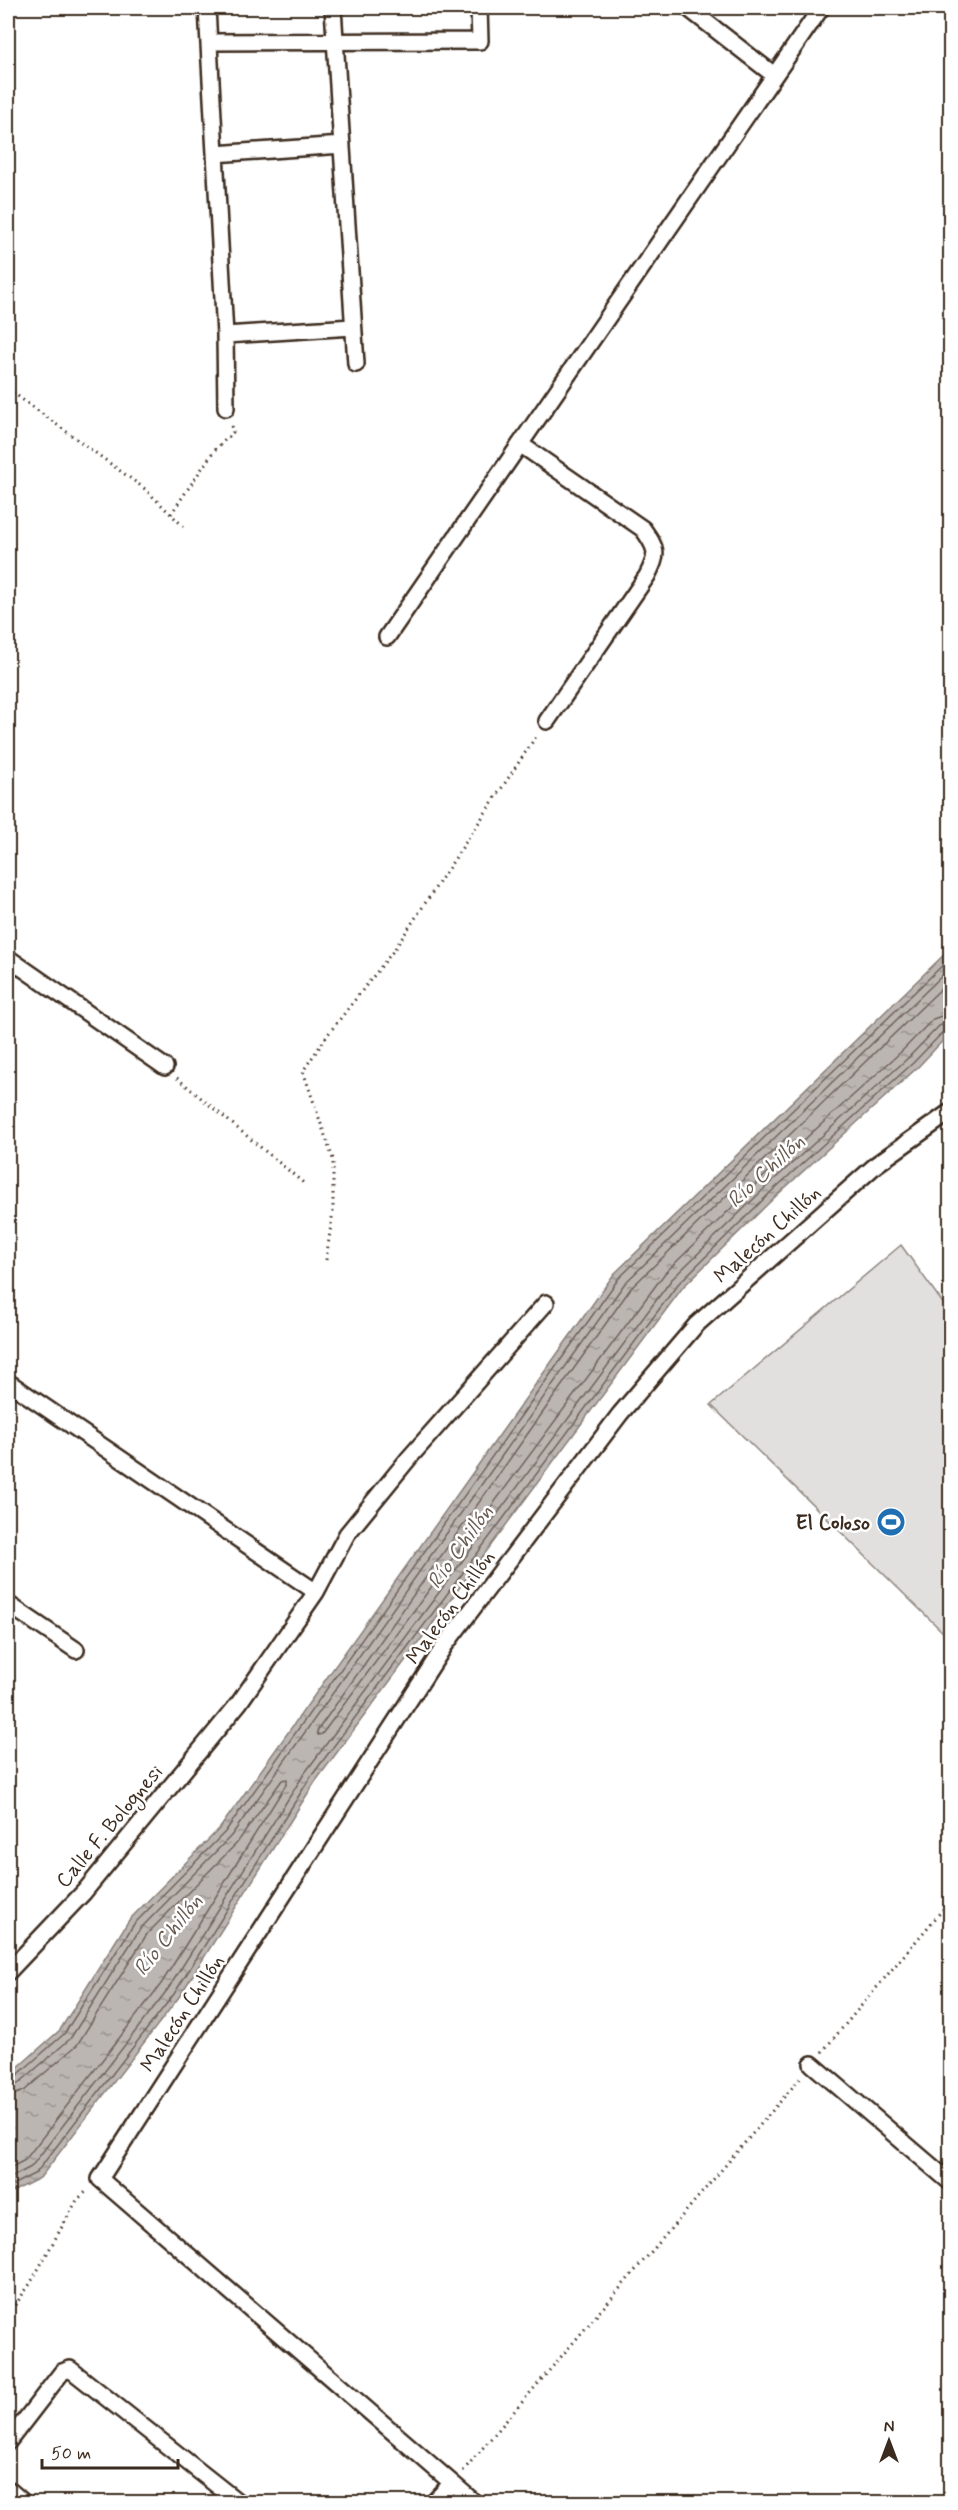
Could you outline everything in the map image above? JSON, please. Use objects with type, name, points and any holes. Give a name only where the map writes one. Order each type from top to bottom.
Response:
[{"type":"street","points":[[207,8],[225,335],[226,408]]},
{"type":"street","points":[[333,8],[356,364]]},
{"type":"street","points":[[209,42],[480,41],[479,8]]},
{"type":"street","points":[[688,8],[774,75]]},
{"type":"street","points":[[387,637],[821,8]]},
{"type":"street","points":[[215,154],[342,145]]},
{"type":"street","points":[[225,335],[353,327]]},
{"type":"street","points":[[520,444],[643,529],[656,547],[655,561],[647,576],[547,721]]},
{"type":"street","points":[[8,958],[165,1067]]},
{"type":"street","name":"Malecón Chillón","points":[[100,2179],[445,1645],[620,1414],[696,1325],[877,1164],[951,1112]]},
{"type":"street","name":"Calle F. Bolognesi","points":[[8,1972],[84,1892],[239,1703],[316,1592],[347,1534],[409,1458],[546,1303]]},
{"type":"street","points":[[8,1382],[316,1592]]},
{"type":"street","points":[[8,1604],[76,1650]]},
{"type":"street","points":[[812,2064],[951,2182]]},
{"type":"street","points":[[100,2179],[474,2502]]},
{"type":"street","points":[[8,2442],[62,2372],[70,2369],[238,2502]]},
{"type":"street","points":[[434,2502],[452,2483]]},
{"type":"street","points":[[8,2489],[23,2502]]},
{"type":"path","points":[[8,389],[145,489],[184,527]]},
{"type":"path","points":[[171,514],[213,452],[233,432],[226,408]]},
{"type":"path","points":[[326,1260],[333,1211],[333,1159],[303,1071],[329,1033],[394,950],[547,721]]},
{"type":"path","points":[[165,1067],[242,1134],[306,1185]]},
{"type":"path","points":[[452,2483],[951,1901]]},
{"type":"path","points":[[8,2315],[30,2284],[77,2200],[100,2179]]},
{"type":"shaded area","name":"El Coloso","points":[[901,1245],[950,1313],[950,1639],[711,1405]]},
{"type":"water","name":"Río Chillón","points":[[950,949],[950,1033],[918,1067],[776,1196],[683,1287],[315,1782],[179,1997],[40,2178],[8,2194],[8,2076],[60,2030],[129,1920],[220,1828],[614,1274]]},
{"type":"place","name":"El Coloso","points":[[891,1522]]}]
